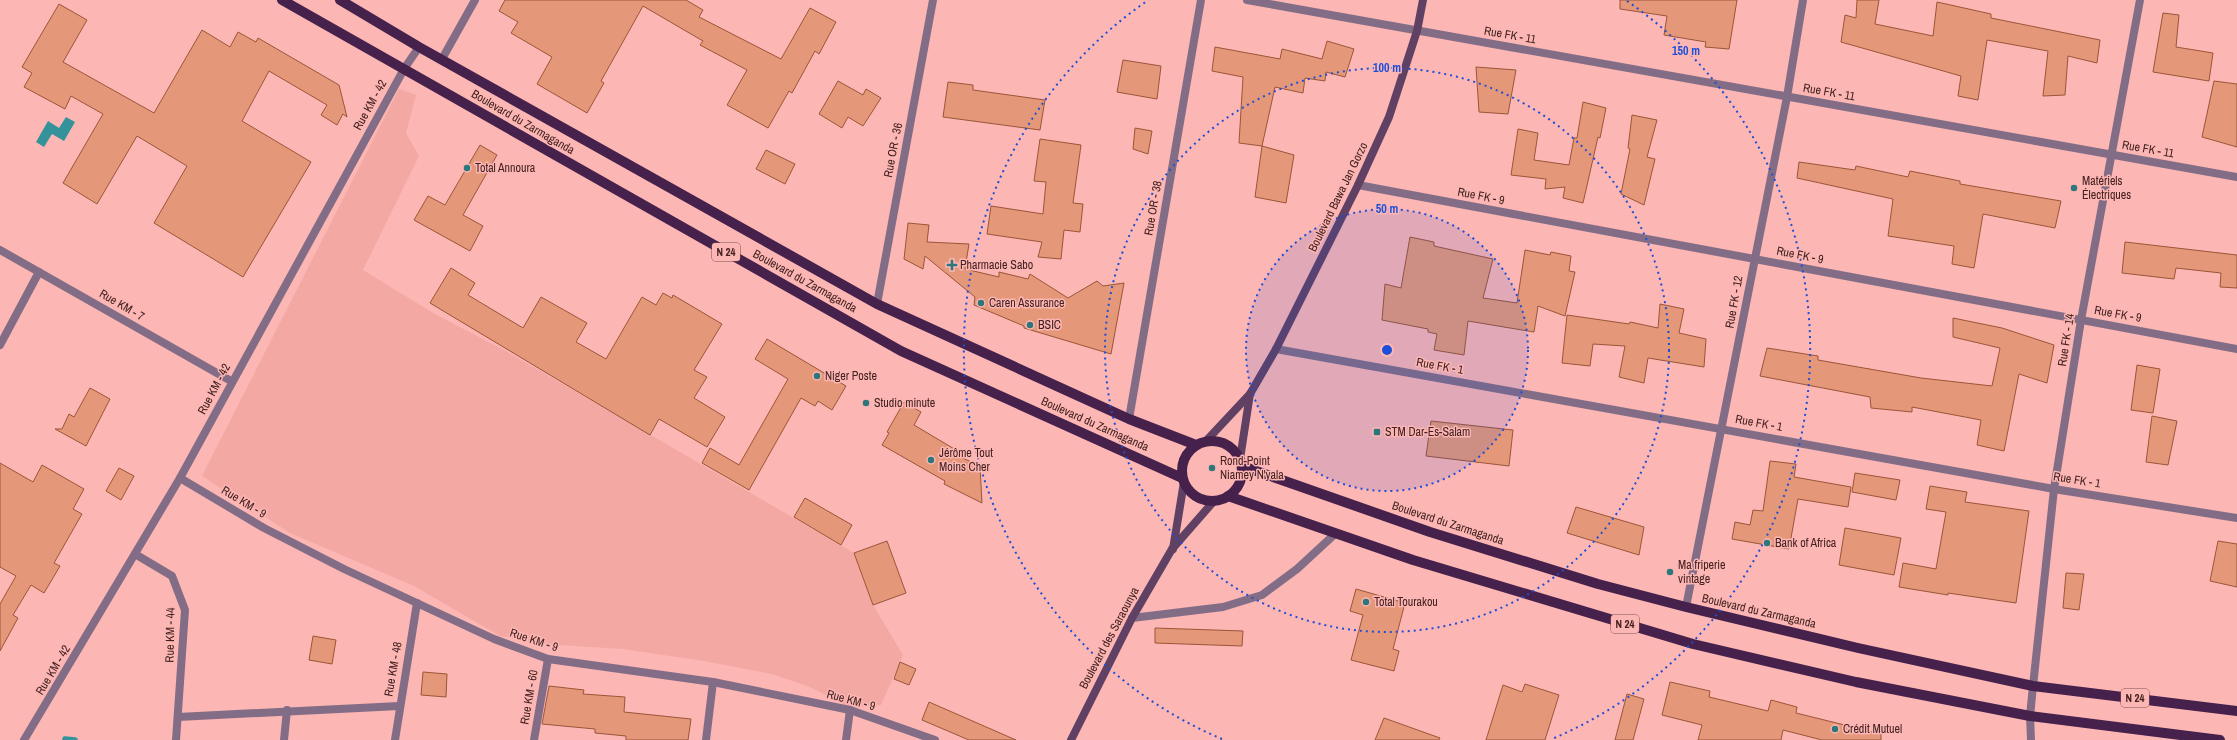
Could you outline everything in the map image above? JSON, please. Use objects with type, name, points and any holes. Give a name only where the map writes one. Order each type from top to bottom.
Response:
[{"type":"main road","name":"Boulevard du Zarmaganda","points":[[282,0],[901,350],[1183,480]]},
{"type":"main road","name":"Boulevard du Zarmaganda","points":[[340,0],[419,47],[877,304],[1129,419],[1201,443]]},
{"type":"main road","name":"Boulevard Bawa Jan Gorzo","points":[[1201,443],[1250,394],[1276,349],[1358,185],[1389,117],[1417,31],[1423,0]]},
{"type":"main road","name":"Boulevard Bawa Jan Gorzo","points":[[1241,462],[1250,394]]},
{"type":"main road","points":[[1218,441],[1229,446],[1241,462],[1239,483],[1228,496],[1214,501],[1206,501],[1192,494],[1183,480],[1184,459],[1201,443],[1218,441]]},
{"type":"main road","name":"Boulevard du Zarmaganda","points":[[1241,462],[1430,532],[1598,584],[1686,607],[1858,648],[2033,686],[2237,711]]},
{"type":"main road","name":"Boulevard des Saraounya","points":[[1172,550],[1183,480]]},
{"type":"main road","name":"N 24","points":[[1228,496],[1414,560],[1693,644],[1856,682],[2030,716],[2220,740]]},
{"type":"main road","name":"Boulevard des Saraounya","points":[[1071,740],[1132,618],[1172,550],[1214,501]]},
{"type":"street","points":[[442,59],[475,0]]},
{"type":"street","name":"Rue OR - 36","points":[[877,304],[933,0]]},
{"type":"street","name":"Rue OR - 38","points":[[1129,419],[1201,0]]},
{"type":"street","name":"Rue FK - 11","points":[[1247,0],[2237,176]]},
{"type":"street","name":"Rue FK - 12","points":[[1686,607],[1723,429],[1754,259],[1787,97],[1803,0]]},
{"type":"street","name":"Rue FK - 14","points":[[2031,740],[2030,716],[2054,489],[2081,320],[2140,0]]},
{"type":"street","name":"Rue KM - 42","points":[[24,740],[180,478],[231,381],[404,69],[419,47]]},
{"type":"street","name":"Rue FK - 9","points":[[1358,185],[2237,349]]},
{"type":"street","name":"Rue KM - 7","points":[[0,250],[231,381]]},
{"type":"street","points":[[0,345],[39,272]]},
{"type":"street","name":"Rue FK - 1","points":[[1276,349],[2054,489],[2237,518]]},
{"type":"street","name":"Rue KM - 9","points":[[180,478],[264,528],[344,569],[494,639],[548,659],[713,682],[850,710],[935,740]]},
{"type":"street","points":[[1132,618],[1223,607],[1262,595],[1297,569],[1336,533]]},
{"type":"street","name":"Rue KM - 44","points":[[135,554],[172,576],[185,610],[176,740]]},
{"type":"street","name":"Rue KM - 48","points":[[395,740],[399,706],[417,603]]},
{"type":"street","name":"Rue KM - 60","points":[[534,740],[548,659]]},
{"type":"street","points":[[706,740],[713,682]]},
{"type":"street","points":[[178,717],[287,710],[399,706]]},
{"type":"street","points":[[284,740],[287,710]]},
{"type":"street","points":[[846,740],[850,710]]},
{"type":"shaded area","points":[[399,89],[416,95],[406,133],[419,156],[363,270],[433,313],[506,351],[854,553],[873,605],[903,655],[881,705],[851,708],[810,687],[772,674],[704,661],[623,649],[543,644],[500,636],[414,586],[290,533],[202,476]]},
{"type":"water","points":[[66,117],[75,122],[64,141],[52,134],[44,147],[36,142],[48,121],[59,128]]},
{"type":"building","points":[[505,0],[686,0],[703,10],[699,17],[781,59],[810,8],[836,22],[819,54],[815,51],[792,93],[789,91],[768,128],[727,105],[747,70],[700,45],[703,41],[643,6],[601,81],[604,83],[587,113],[537,84],[552,57],[511,33],[518,22],[499,11]]},
{"type":"building","points":[[1620,0],[1737,0],[1729,49],[1705,47],[1706,42],[1664,35],[1667,16],[1620,9]]},
{"type":"building","points":[[1857,0],[1879,0],[1875,24],[1933,36],[1937,2],[1991,14],[1991,18],[2100,40],[2097,63],[2068,56],[2065,95],[2043,96],[2048,51],[1987,40],[1978,100],[1958,96],[1961,76],[1841,42],[1845,15],[1856,18]]},
{"type":"building","points":[[59,4],[87,20],[63,62],[154,113],[202,30],[230,47],[238,32],[256,42],[258,38],[339,85],[347,117],[343,114],[337,125],[321,115],[327,105],[269,71],[242,121],[311,162],[243,277],[154,223],[187,166],[137,136],[97,204],[63,183],[103,114],[71,96],[65,109],[24,87],[32,73],[22,67]]},
{"type":"building","points":[[2163,13],[2179,15],[2176,47],[2213,53],[2209,81],[2153,72]]},
{"type":"building","points":[[1327,41],[1354,49],[1345,77],[1326,72],[1325,81],[1305,78],[1303,93],[1275,87],[1262,146],[1239,143],[1243,77],[1212,71],[1215,47],[1280,59],[1282,49],[1322,59]]},
{"type":"building","points":[[1123,60],[1161,66],[1157,99],[1117,92]]},
{"type":"building","points":[[1476,67],[1516,70],[1508,114],[1479,112]]},
{"type":"building","points":[[838,81],[863,95],[866,89],[881,98],[863,126],[848,117],[842,128],[819,114]]},
{"type":"building","points":[[2214,81],[2237,84],[2237,147],[2202,137]]},
{"type":"building","points":[[948,82],[973,85],[973,90],[1045,100],[1040,130],[943,117]]},
{"type":"building","points":[[1583,102],[1606,108],[1600,138],[1598,137],[1583,203],[1563,198],[1565,187],[1545,189],[1546,179],[1511,175],[1518,129],[1538,133],[1534,160],[1569,165],[1574,138],[1577,138]]},
{"type":"building","points":[[1632,115],[1657,120],[1647,157],[1655,159],[1644,205],[1621,194],[1630,149],[1628,148]]},
{"type":"building","points":[[1135,128],[1152,131],[1148,154],[1133,149]]},
{"type":"building","points":[[1040,139],[1081,145],[1073,203],[1083,204],[1080,232],[1064,230],[1061,259],[1038,257],[1042,242],[987,234],[991,206],[1043,214],[1046,182],[1034,181]]},
{"type":"building","points":[[480,145],[497,155],[463,215],[483,226],[470,251],[414,220],[428,196],[445,205]]},
{"type":"building","points":[[1262,146],[1294,155],[1286,203],[1255,197]]},
{"type":"building","points":[[766,150],[795,164],[785,184],[756,169]]},
{"type":"building","points":[[1799,162],[1855,170],[1856,166],[1908,177],[1910,171],[1960,181],[1960,184],[2061,201],[2055,228],[1983,214],[1974,268],[1952,264],[1954,246],[1888,236],[1893,199],[1797,178]]},
{"type":"building","points":[[908,223],[929,225],[927,242],[969,244],[965,269],[999,277],[999,272],[1028,279],[1030,274],[1068,298],[1097,281],[1103,286],[1124,283],[1111,354],[1024,328],[1024,326],[974,305],[975,297],[925,256],[923,269],[904,259]]},
{"type":"building","points":[[1410,237],[1434,242],[1434,246],[1493,259],[1483,298],[1517,303],[1525,250],[1550,255],[1551,252],[1571,256],[1569,271],[1575,272],[1565,316],[1538,306],[1534,332],[1468,321],[1464,355],[1434,350],[1437,334],[1428,332],[1428,329],[1382,320],[1385,284],[1401,288]]},
{"type":"building","points":[[2125,242],[2237,255],[2237,288],[2220,287],[2221,273],[2176,268],[2174,279],[2122,273]]},
{"type":"building","points":[[451,268],[475,283],[468,295],[523,328],[541,297],[587,323],[576,342],[606,359],[642,297],[656,305],[663,293],[672,298],[673,295],[722,324],[694,370],[707,377],[694,398],[725,417],[707,447],[659,419],[650,435],[430,303]]},
{"type":"building","points":[[1660,304],[1684,309],[1679,333],[1706,339],[1704,367],[1648,358],[1644,383],[1619,377],[1625,346],[1593,344],[1590,366],[1562,363],[1567,315],[1629,324],[1630,322],[1658,328]]},
{"type":"building","points":[[1953,318],[2002,328],[2054,345],[2047,383],[2019,374],[2004,451],[1977,445],[1981,420],[1912,407],[1912,412],[1871,408],[1870,397],[1760,376],[1767,348],[1818,356],[1818,360],[1921,378],[1992,386],[2000,348],[1953,337]]},
{"type":"building","points":[[767,339],[846,386],[832,410],[818,401],[815,406],[801,398],[749,490],[702,463],[710,448],[739,465],[788,379],[755,359]]},
{"type":"building","points":[[2137,365],[2160,369],[2153,413],[2131,410]]},
{"type":"building","points":[[90,388],[110,399],[86,446],[55,429],[62,429],[69,414],[74,417]]},
{"type":"building","points":[[904,402],[921,412],[914,425],[956,450],[954,454],[980,466],[982,503],[944,484],[945,481],[882,445],[889,433],[887,432]]},
{"type":"building","points":[[2152,416],[2177,421],[2168,465],[2146,462]]},
{"type":"building","points":[[1431,421],[1513,430],[1509,466],[1426,456]]},
{"type":"building","points":[[1770,461],[1796,464],[1794,477],[1851,487],[1848,507],[1798,499],[1789,549],[1732,539],[1735,522],[1750,525],[1753,510],[1763,511]]},
{"type":"building","points":[[0,463],[33,482],[42,465],[84,489],[73,509],[82,514],[54,563],[60,566],[44,593],[31,585],[13,615],[18,618],[0,651],[0,604],[16,576],[0,567]]},
{"type":"building","points":[[119,468],[134,476],[121,500],[106,491]]},
{"type":"building","points":[[1855,473],[1900,480],[1896,500],[1852,492]]},
{"type":"building","points":[[1930,486],[1967,492],[1965,502],[2029,511],[2016,603],[1948,593],[1948,595],[1899,587],[1903,563],[1936,569],[1946,512],[1926,509]]},
{"type":"building","points":[[805,498],[852,525],[841,545],[794,517]]},
{"type":"building","points":[[1576,507],[1644,527],[1639,555],[1567,533]]},
{"type":"building","points":[[1845,528],[1901,538],[1894,575],[1839,565]]},
{"type":"building","points":[[887,541],[906,593],[873,605],[854,553]]},
{"type":"building","points":[[2218,541],[2237,544],[2237,587],[2210,581]]},
{"type":"building","points":[[2066,573],[2084,574],[2079,610],[2063,608]]},
{"type":"building","points":[[1356,589],[1405,603],[1393,649],[1399,651],[1394,671],[1351,660],[1363,615],[1350,611]]},
{"type":"building","points":[[1155,628],[1243,631],[1242,646],[1155,643]]},
{"type":"building","points":[[313,636],[336,640],[332,664],[309,660]]},
{"type":"building","points":[[900,662],[916,669],[909,685],[894,679]]},
{"type":"building","points":[[423,672],[447,674],[446,697],[421,695]]},
{"type":"building","points":[[1670,682],[1710,691],[1709,697],[1768,711],[1771,700],[1797,707],[1796,713],[1881,734],[1881,740],[1822,740],[1783,730],[1781,740],[1698,740],[1702,725],[1662,715]]},
{"type":"building","points":[[1525,684],[1559,695],[1545,740],[1486,740],[1503,685],[1522,692]]},
{"type":"building","points":[[549,686],[584,690],[583,694],[625,697],[624,712],[691,719],[688,740],[626,740],[626,736],[595,733],[595,729],[542,724]]},
{"type":"building","points":[[1627,694],[1644,699],[1633,740],[1615,740]]},
{"type":"building","points":[[929,702],[1016,740],[969,740],[922,720]]},
{"type":"building","points":[[1384,718],[1440,738],[1439,740],[1375,740]]},
{"type":"waterway","points":[[65,739],[75,740]]},
{"type":"place","name":"Total Annoura","points":[[467,168]]},
{"type":"place","name":"Matériels Électriques","points":[[2074,188]]},
{"type":"place","name":"Pharmacie Sabo","points":[[952,265]]},
{"type":"place","name":"Caren Assurance","points":[[981,303]]},
{"type":"place","name":"BSIC","points":[[1030,325]]},
{"type":"place","name":"Niger Poste","points":[[817,376]]},
{"type":"place","name":"Studio minute","points":[[866,403]]},
{"type":"place","name":"STM Dar-Es-Salam","points":[[1377,432]]},
{"type":"place","name":"Jérôme Tout Moins Cher","points":[[931,460]]},
{"type":"place","name":"Rond-Point Niamey N'yala","points":[[1212,468]]},
{"type":"place","name":"Bank of Africa","points":[[1767,543]]},
{"type":"place","name":"Ma friperie vintage","points":[[1670,572]]},
{"type":"place","name":"Total Tourakou","points":[[1366,602]]},
{"type":"place","name":"Crédit Mutuel","points":[[1835,729]]}]
